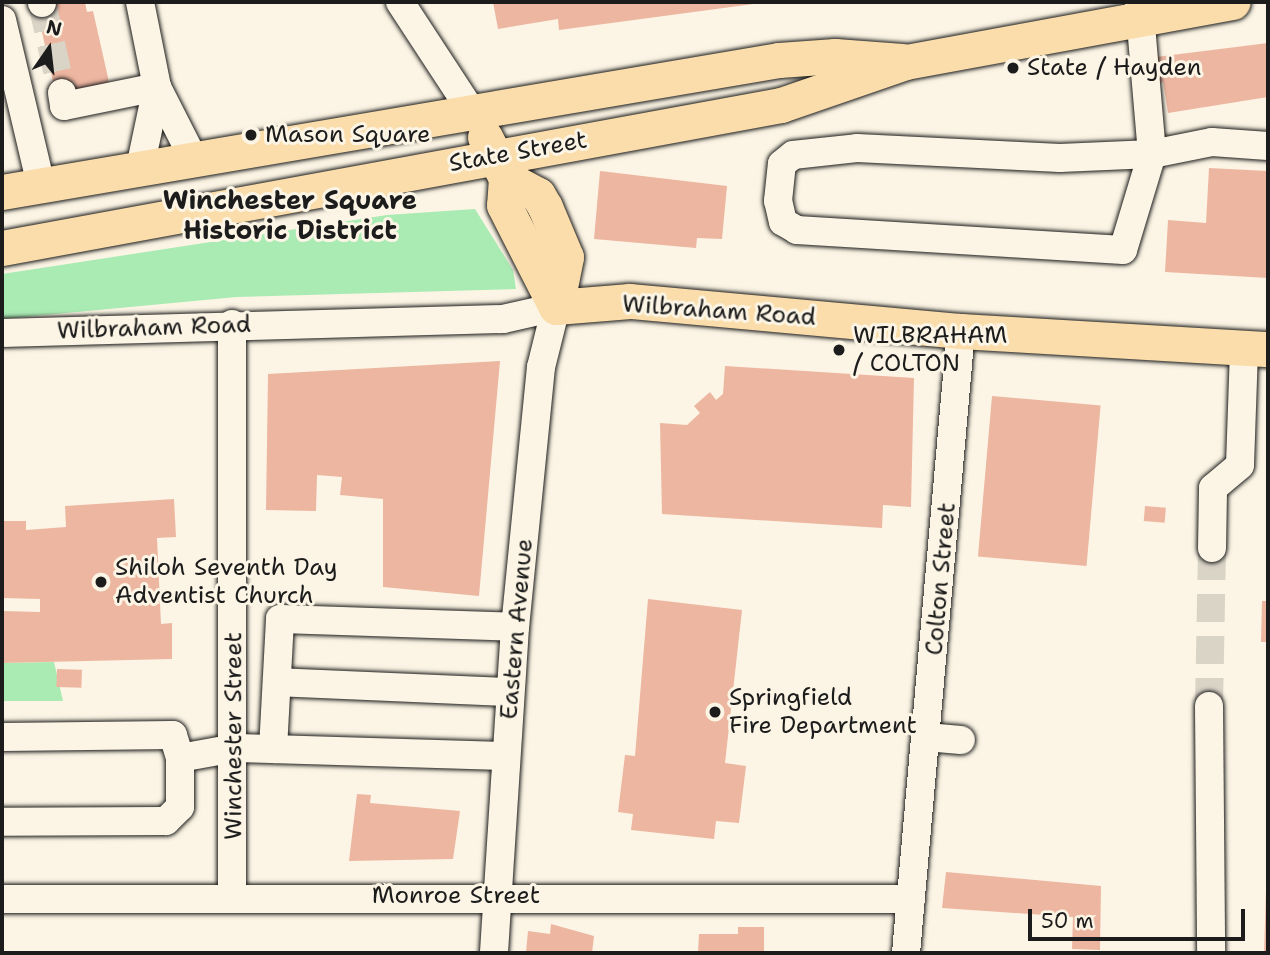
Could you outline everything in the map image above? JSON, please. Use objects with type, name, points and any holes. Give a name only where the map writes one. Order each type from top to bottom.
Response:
[{"type":"main road","name":"State Street","points":[[2,248],[500,166],[781,106],[906,62],[1140,10],[1233,2]]},
{"type":"main road","name":"State Street","points":[[2,192],[779,60],[835,56],[906,62]]},
{"type":"main road","points":[[472,112],[500,166]]},
{"type":"main road","name":"Eastern Avenue","points":[[500,166],[538,195],[566,257],[556,307]]},
{"type":"main road","name":"Wilbraham Road","points":[[556,307],[630,301],[961,331],[1256,348]]},
{"type":"street","points":[[140,2],[157,87],[193,158]]},
{"type":"street","points":[[400,2],[472,112]]},
{"type":"street","points":[[1140,10],[1152,154],[1123,250],[797,230],[783,222],[778,201],[782,164],[793,155],[857,148],[1060,158],[1152,154],[1212,142],[1268,146]]},
{"type":"street","points":[[2,20],[41,185]]},
{"type":"street","points":[[62,93],[64,106],[157,87]]},
{"type":"street","points":[[140,168],[157,87]]},
{"type":"street","name":"Wilbraham Road","points":[[2,334],[232,324],[503,319],[556,307]]},
{"type":"street","name":"Eastern Avenue","points":[[494,953],[515,627],[541,366],[556,307]]},
{"type":"street","name":"Winchester Street","points":[[232,324],[235,748],[232,897]]},
{"type":"street","name":"Colton Street","points":[[906,953],[961,331]]},
{"type":"street","points":[[1212,548],[1213,488],[1240,466],[1256,348]]},
{"type":"street","points":[[234,619],[515,627]]},
{"type":"street","points":[[273,749],[280,619]]},
{"type":"street","points":[[276,682],[510,692]]},
{"type":"street","points":[[1209,706],[1211,953]]},
{"type":"street","points":[[2,737],[173,735],[180,758],[180,807],[166,821],[2,822]]},
{"type":"street","points":[[926,737],[961,740]]},
{"type":"street","points":[[180,758],[235,748],[506,756]]},
{"type":"street","name":"Monroe Street","points":[[2,899],[499,896],[911,899]]},
{"type":"green space","points":[[475,209],[513,270],[516,289],[237,297],[2,319],[2,274],[387,215]]},
{"type":"green space","points":[[54,662],[63,701],[2,701],[2,663]]},
{"type":"building","points":[[85,2],[87,12],[93,11],[109,82],[56,95],[36,5]]},
{"type":"building","points":[[493,2],[761,3],[559,30],[558,19],[498,29]]},
{"type":"building","points":[[1268,43],[1268,97],[1168,113],[1163,82],[1152,84],[1148,58]]},
{"type":"building","points":[[1209,168],[1268,171],[1268,278],[1165,272],[1168,220],[1206,223]]},
{"type":"building","points":[[600,171],[727,186],[722,239],[697,238],[696,248],[594,239]]},
{"type":"building","points":[[500,361],[479,596],[383,587],[383,499],[340,495],[342,477],[317,475],[316,511],[266,510],[268,374]]},
{"type":"building","points":[[725,366],[914,378],[911,507],[883,505],[882,528],[662,514],[660,423],[687,425],[700,413],[694,406],[710,392],[716,400],[723,394]]},
{"type":"building","points":[[992,396],[1101,405],[1087,566],[978,556]]},
{"type":"building","points":[[174,499],[176,537],[157,538],[161,624],[172,623],[172,659],[2,663],[2,611],[40,612],[40,599],[2,598],[2,521],[26,521],[26,530],[66,527],[65,506]]},
{"type":"building","points":[[1145,506],[1166,508],[1165,523],[1144,521]]},
{"type":"building","points":[[648,599],[742,610],[725,763],[746,766],[739,823],[716,821],[714,839],[631,830],[633,814],[618,812],[625,755],[635,756]]},
{"type":"building","points":[[1262,601],[1268,601],[1268,642],[1261,642]]},
{"type":"building","points":[[57,669],[82,670],[81,688],[56,687]]},
{"type":"building","points":[[357,794],[371,795],[370,803],[460,811],[453,859],[349,861]]},
{"type":"building","points":[[946,872],[1101,886],[1100,950],[1072,949],[1073,917],[942,908]]},
{"type":"building","points":[[1266,890],[1268,953],[1264,953]]},
{"type":"building","points":[[551,924],[594,936],[592,953],[526,952],[528,931],[550,934]]},
{"type":"building","points":[[738,927],[764,927],[764,953],[698,953],[699,934],[738,934]]},
{"type":"tunnel","points":[[42,3],[62,93]]},
{"type":"tunnel","points":[[1209,706],[1212,548]]},
{"type":"place","name":"State / Hayden","points":[[1013,68]]},
{"type":"place","name":"Mason Square","points":[[251,135]]},
{"type":"place","name":"WILBRAHAM / COLTON","points":[[839,350]]},
{"type":"place","name":"Shiloh Seventh Day Adventist Church","points":[[101,582]]},
{"type":"place","name":"Springfield Fire Department","points":[[715,712]]},
{"type":"district","name":"Winchester Square Historic District","points":[[290,215]]}]
